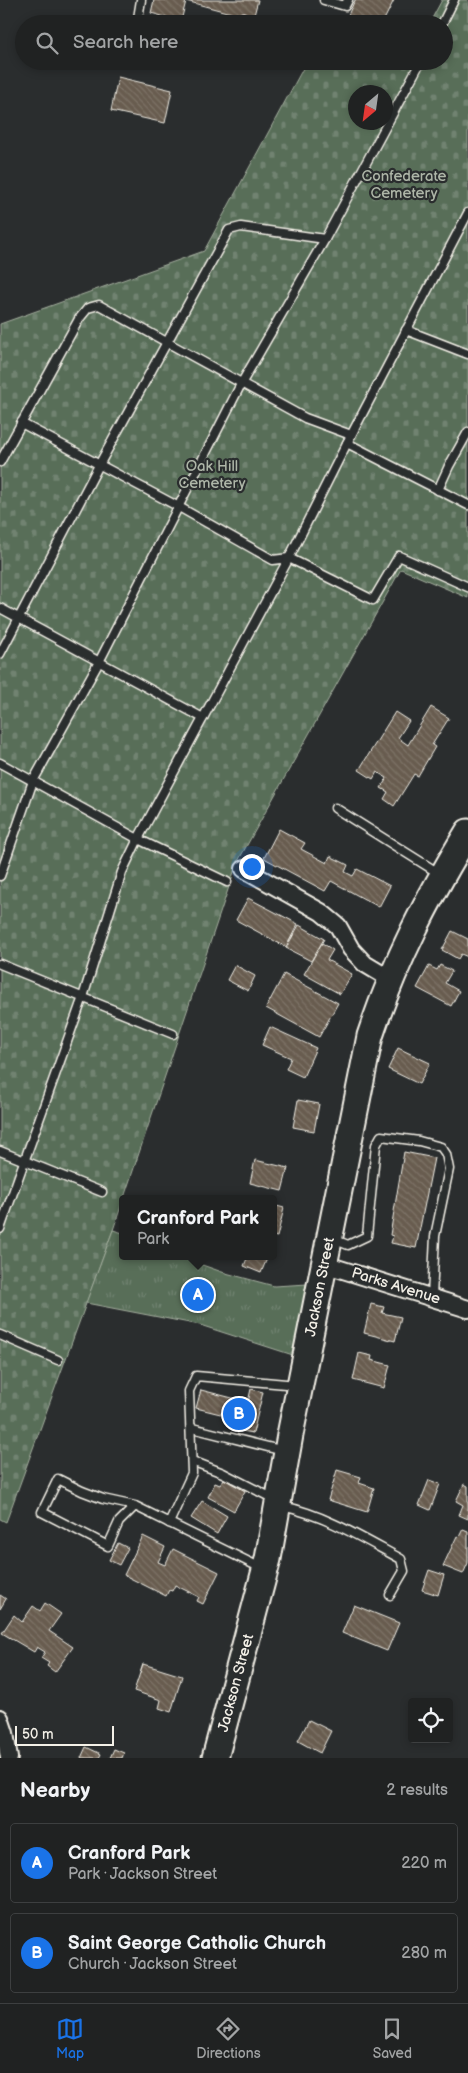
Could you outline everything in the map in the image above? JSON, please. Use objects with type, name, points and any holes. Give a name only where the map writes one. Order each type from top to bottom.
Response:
[{"type":"main road","name":"Jackson Street","points":[[215,1758],[265,1570],[370,1036],[390,980],[414,926],[468,832]]},
{"type":"street","points":[[244,869],[321,912],[338,926],[351,949],[365,964],[390,980]]},
{"type":"street","name":"Parks Avenue","points":[[324,1264],[468,1309]]},
{"type":"street","points":[[0,1718],[5,1733],[9,1758]]},
{"type":"lane","points":[[138,15],[140,0]]},
{"type":"lane","points":[[324,0],[346,6],[348,0]]},
{"type":"lane","points":[[446,15],[454,0]]},
{"type":"lane","points":[[0,876],[33,781],[99,662],[241,384],[325,239],[417,70]]},
{"type":"lane","points":[[0,1229],[83,997],[122,872],[289,558],[346,443],[465,224],[468,213]]},
{"type":"lane","points":[[0,654],[99,466],[229,230],[241,227],[325,239]]},
{"type":"lane","points":[[0,462],[79,319],[88,308],[98,305],[305,418],[351,435]]},
{"type":"lane","points":[[406,330],[468,354]]},
{"type":"lane","points":[[21,423],[179,507],[273,560],[289,558],[373,600],[398,556],[468,587]]},
{"type":"lane","points":[[438,490],[468,432]]},
{"type":"lane","points":[[346,443],[468,505]]},
{"type":"lane","points":[[0,608],[203,718]]},
{"type":"lane","points":[[0,763],[138,839],[227,882]]},
{"type":"lane","points":[[334,808],[442,875]]},
{"type":"lane","points":[[0,964],[174,1034]]},
{"type":"lane","points":[[330,1238],[348,1245],[367,1236],[376,1145],[381,1136],[419,1141],[441,1147],[446,1154],[449,1169],[435,1236],[432,1297]]},
{"type":"lane","points":[[0,1151],[102,1192]]},
{"type":"lane","points":[[0,1335],[58,1360]]},
{"type":"lane","points":[[169,1524],[192,1473],[192,1428],[189,1391],[196,1376],[301,1385]]},
{"type":"lane","points":[[192,1428],[287,1452]]},
{"type":"lane","points":[[192,1461],[223,1473],[278,1503],[307,1511],[401,1559],[404,1570],[390,1595]]},
{"type":"lane","points":[[135,1506],[119,1522],[108,1546],[42,1512],[58,1479],[96,1496],[135,1506],[265,1570]]},
{"type":"green space","name":"Oak Hill Cemetery","points":[[442,0],[468,0],[468,598],[401,569],[237,863],[125,1195],[119,1195],[119,1212],[113,1230],[6,1522],[0,1519],[0,324],[204,251],[302,70],[453,70],[453,15],[434,15]]},
{"type":"green space","points":[[113,1230],[119,1232],[119,1260],[188,1260],[222,1272],[274,1286],[308,1284],[296,1356],[200,1325],[86,1303]]},
{"type":"building","points":[[154,0],[258,0],[254,15],[238,15],[186,1],[182,15],[158,15],[151,13]]},
{"type":"building","points":[[355,0],[394,0],[386,15],[348,15]]},
{"type":"building","points":[[118,77],[172,90],[165,123],[111,111]]},
{"type":"building","points":[[431,707],[449,718],[432,745],[435,747],[418,776],[414,774],[394,806],[384,799],[388,792],[381,788],[387,778],[377,772],[373,779],[359,770],[395,712],[409,721],[398,738],[408,745]]},
{"type":"building","points":[[279,829],[305,843],[301,849],[327,863],[330,856],[348,865],[345,872],[353,876],[357,869],[390,886],[379,907],[331,881],[325,891],[264,858]]},
{"type":"building","points":[[248,898],[298,924],[286,947],[236,920]]},
{"type":"building","points":[[299,925],[324,939],[311,961],[286,948]]},
{"type":"building","points":[[452,931],[468,939],[468,957],[461,954],[458,959],[442,950]]},
{"type":"building","points":[[322,943],[333,950],[327,960],[352,974],[340,994],[304,974]]},
{"type":"building","points":[[235,965],[255,976],[248,991],[227,980]]},
{"type":"building","points":[[440,965],[452,971],[445,983],[459,991],[451,1006],[417,988],[429,966],[437,970]]},
{"type":"building","points":[[284,974],[338,1003],[319,1037],[266,1008]]},
{"type":"building","points":[[270,1027],[316,1048],[303,1077],[286,1069],[291,1058],[262,1045]]},
{"type":"building","points":[[398,1048],[430,1063],[419,1084],[388,1069]]},
{"type":"building","points":[[298,1100],[319,1104],[314,1131],[293,1127]]},
{"type":"building","points":[[404,1152],[434,1158],[416,1248],[391,1243],[393,1236],[390,1235]]},
{"type":"building","points":[[255,1160],[288,1168],[282,1191],[250,1183]]},
{"type":"building","points":[[277,1206],[284,1208],[277,1237]]},
{"type":"building","points":[[246,1260],[266,1260],[261,1273],[244,1266]]},
{"type":"building","points":[[371,1304],[384,1307],[382,1313],[401,1317],[395,1341],[364,1333]]},
{"type":"building","points":[[359,1353],[372,1356],[371,1360],[390,1365],[384,1388],[353,1380]]},
{"type":"building","points":[[251,1389],[263,1392],[253,1433],[242,1431],[245,1420],[196,1408],[201,1390],[248,1402]]},
{"type":"building","points":[[337,1470],[361,1477],[359,1483],[374,1488],[367,1512],[328,1500]]},
{"type":"building","points":[[224,1479],[245,1491],[234,1511],[208,1497],[215,1483],[220,1485]]},
{"type":"building","points":[[429,1480],[440,1484],[430,1510],[419,1505]]},
{"type":"building","points":[[464,1484],[468,1486],[468,1519],[459,1515],[463,1505],[456,1501]]},
{"type":"building","points":[[202,1501],[227,1516],[217,1534],[191,1518]]},
{"type":"building","points":[[463,1529],[468,1531],[468,1563],[463,1574],[443,1566],[457,1536],[459,1537]]},
{"type":"building","points":[[143,1536],[165,1547],[158,1562],[165,1565],[173,1549],[219,1572],[203,1604],[197,1601],[199,1597],[175,1585],[166,1596],[124,1575]]},
{"type":"building","points":[[118,1543],[128,1548],[119,1565],[109,1560]]},
{"type":"building","points":[[429,1570],[444,1575],[438,1595],[422,1590]]},
{"type":"building","points":[[0,1595],[6,1599],[0,1609]]},
{"type":"building","points":[[45,1603],[61,1614],[49,1631],[73,1647],[55,1672],[47,1666],[49,1663],[41,1658],[45,1652],[37,1647],[34,1652],[2,1633],[14,1615],[22,1622],[33,1606],[40,1611]]},
{"type":"building","points":[[354,1605],[399,1623],[387,1651],[342,1633]]},
{"type":"building","points":[[143,1664],[182,1676],[171,1712],[159,1708],[161,1700],[134,1691]]},
{"type":"building","points":[[309,1720],[331,1731],[320,1753],[298,1741]]},
{"type":"building","points":[[86,1747],[101,1754],[99,1758],[81,1758]]},
{"type":"building","points":[[114,1749],[124,1753],[122,1758],[110,1758]]},
{"type":"place","name":"Cranford Park","points":[[198,1295]]},
{"type":"place","name":"Saint George Catholic Church","points":[[239,1414]]},
{"type":"park label","name":"Confederate Cemetery","points":[[404,184]]}]
